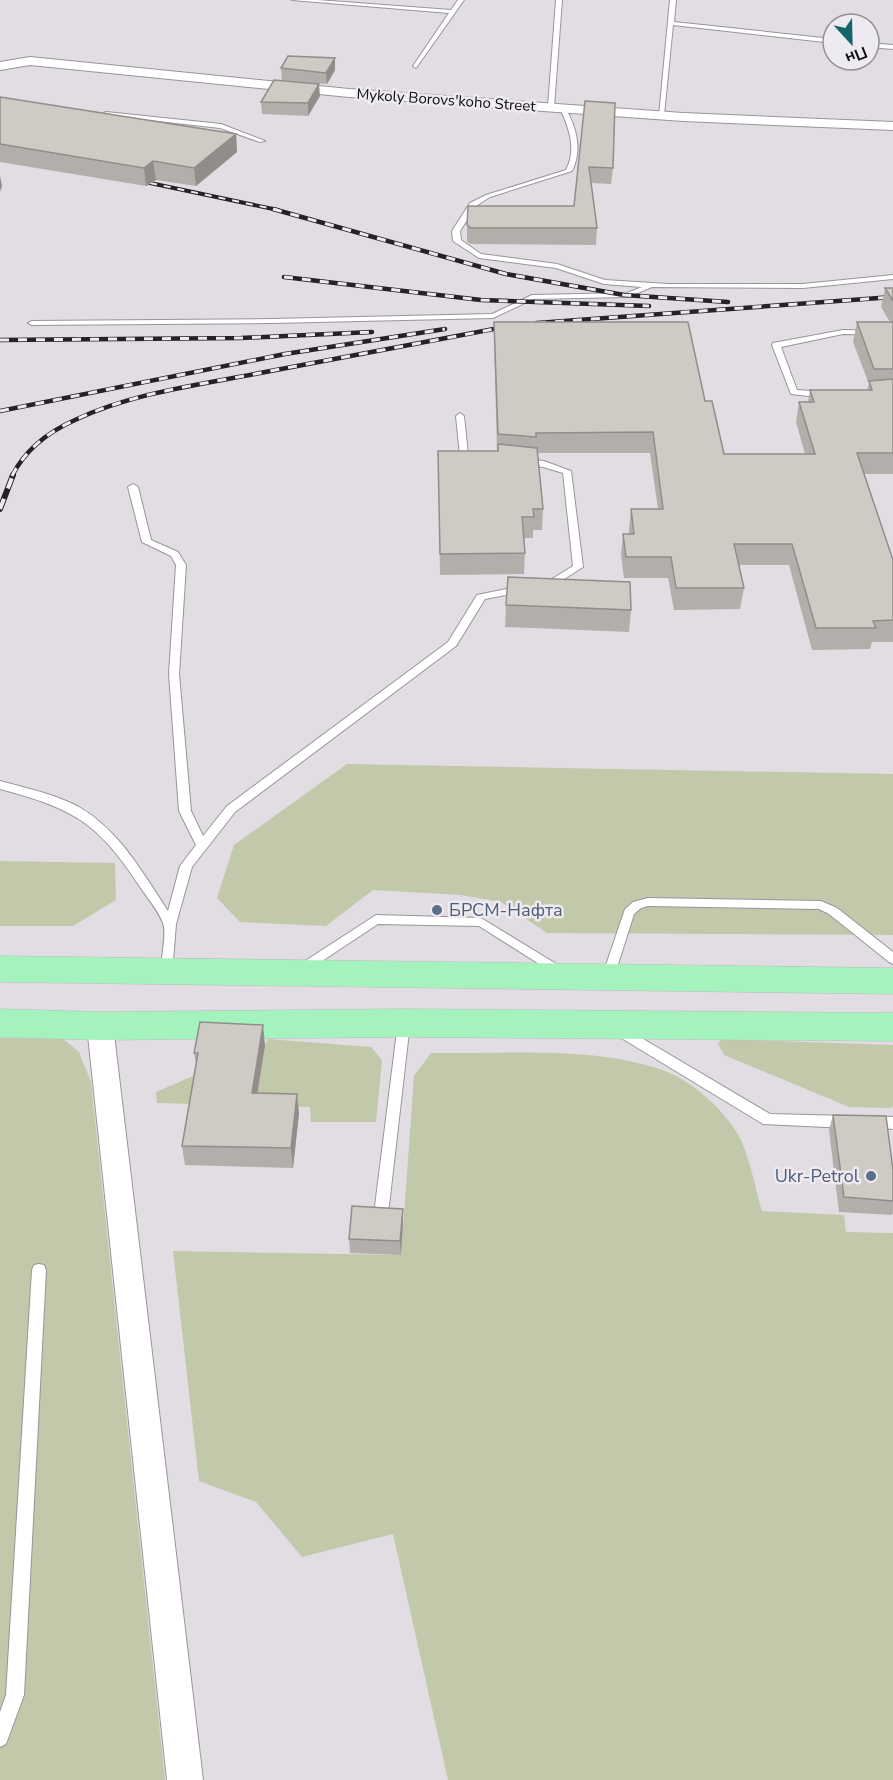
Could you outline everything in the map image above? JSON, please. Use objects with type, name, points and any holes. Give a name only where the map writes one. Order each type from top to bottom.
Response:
[{"type":"main road","points":[[0,969],[893,981]]},
{"type":"main road","points":[[0,1023],[100,1026],[404,1023],[893,1027]]},
{"type":"street","name":"Mykoly Borovs'koho Street","points":[[0,66],[30,62],[349,93],[662,115],[893,126]]},
{"type":"street","points":[[100,1026],[185,1780]]},
{"type":"lane","points":[[295,0],[453,12]]},
{"type":"lane","points":[[416,66],[461,0]]},
{"type":"lane","points":[[559,0],[557,108],[574,134],[575,162],[569,171],[481,200],[473,205],[456,231],[457,241],[479,256],[557,266],[604,282],[652,285],[803,286],[893,277]]},
{"type":"lane","points":[[662,115],[673,0]]},
{"type":"lane","points":[[671,23],[821,40]]},
{"type":"lane","points":[[92,113],[221,126],[262,141]]},
{"type":"lane","points":[[32,323],[272,321],[493,315],[532,297],[628,295],[652,285]]},
{"type":"lane","points":[[839,395],[807,395],[794,392],[776,345],[843,332],[893,333]]},
{"type":"lane","points":[[460,416],[464,456],[490,460]]},
{"type":"lane","points":[[166,972],[170,924],[186,866],[231,808],[452,644],[481,597],[555,581],[578,567],[567,471],[544,464],[511,462]]},
{"type":"lane","points":[[133,487],[147,542],[175,554],[181,565],[174,674],[185,811],[202,845]]},
{"type":"lane","points":[[0,785],[48,799],[76,811],[98,828],[118,850],[170,924]]},
{"type":"lane","points":[[608,977],[629,912],[637,905],[648,902],[821,905],[833,911],[893,959]]},
{"type":"lane","points":[[294,974],[376,919],[481,922],[568,976]]},
{"type":"lane","points":[[382,1206],[404,1023]]},
{"type":"lane","points":[[612,1025],[768,1120],[893,1123]]},
{"type":"lane","points":[[0,1738],[15,1695],[39,1270]]},
{"type":"green space","points":[[347,764],[893,774],[893,935],[547,933],[501,902],[461,895],[373,890],[326,926],[240,922],[217,898],[234,845]]},
{"type":"green space","points":[[0,861],[115,863],[116,900],[73,926],[0,926]]},
{"type":"green space","points":[[0,1038],[63,1039],[79,1052],[91,1082],[165,1780],[0,1780]]},
{"type":"green space","points":[[268,1039],[371,1047],[382,1060],[376,1122],[311,1122],[310,1107],[157,1103],[156,1092],[265,1045]]},
{"type":"green space","points":[[722,1039],[893,1045],[893,1106],[890,1108],[849,1107],[724,1055],[718,1044]]},
{"type":"green space","points":[[431,1053],[574,1054],[630,1061],[657,1068],[680,1078],[722,1112],[741,1141],[762,1211],[844,1215],[846,1232],[893,1233],[893,1780],[448,1780],[393,1534],[302,1557],[256,1502],[199,1481],[173,1251],[401,1255],[414,1076]]},
{"type":"building","points":[[288,56],[335,58],[326,73],[281,68]]},
{"type":"building","points":[[274,80],[319,84],[308,103],[261,102]]},
{"type":"building","points":[[0,97],[236,134],[194,168],[153,161],[144,168],[0,144]]},
{"type":"building","points":[[585,101],[615,103],[613,168],[589,167],[597,228],[471,228],[467,225],[468,206],[574,206]]},
{"type":"building","points":[[885,288],[893,288],[893,301]]},
{"type":"building","points":[[494,322],[688,322],[705,401],[712,401],[724,454],[815,454],[799,402],[814,402],[810,390],[872,390],[869,381],[893,379],[893,453],[857,453],[893,560],[893,620],[873,621],[876,628],[816,628],[792,544],[734,544],[744,588],[676,588],[671,557],[626,557],[623,534],[634,534],[631,509],[663,509],[653,432],[536,433],[536,437],[498,434]]},
{"type":"building","points":[[857,322],[893,322],[893,369],[874,369]]},
{"type":"building","points":[[498,444],[537,448],[543,509],[533,509],[534,517],[522,517],[525,553],[440,554],[438,451],[498,451]]},
{"type":"building","points":[[508,577],[630,582],[631,610],[506,605]]},
{"type":"building","points":[[200,1022],[263,1025],[252,1093],[297,1094],[291,1148],[182,1146],[198,1053],[194,1053]]},
{"type":"building","points":[[833,1115],[886,1116],[893,1170],[893,1201],[844,1197]]},
{"type":"building","points":[[352,1206],[403,1209],[400,1241],[349,1239]]},
{"type":"railway","points":[[150,183],[278,210]]},
{"type":"railway","points":[[273,209],[506,274],[624,295],[728,302]]},
{"type":"railway","points":[[284,277],[481,300],[649,306]]},
{"type":"railway","points":[[537,323],[893,297]]},
{"type":"railway","points":[[12,476],[31,450],[56,430],[97,411],[142,396],[510,326]]},
{"type":"railway","points":[[0,411],[285,354],[445,329]]},
{"type":"railway","points":[[0,340],[241,338],[372,332]]},
{"type":"railway","points":[[0,509],[13,475]]},
{"type":"place","name":"БРСМ-Нафта","points":[[437,910]]},
{"type":"place","name":"Ukr-Petrol","points":[[871,1176]]}]
